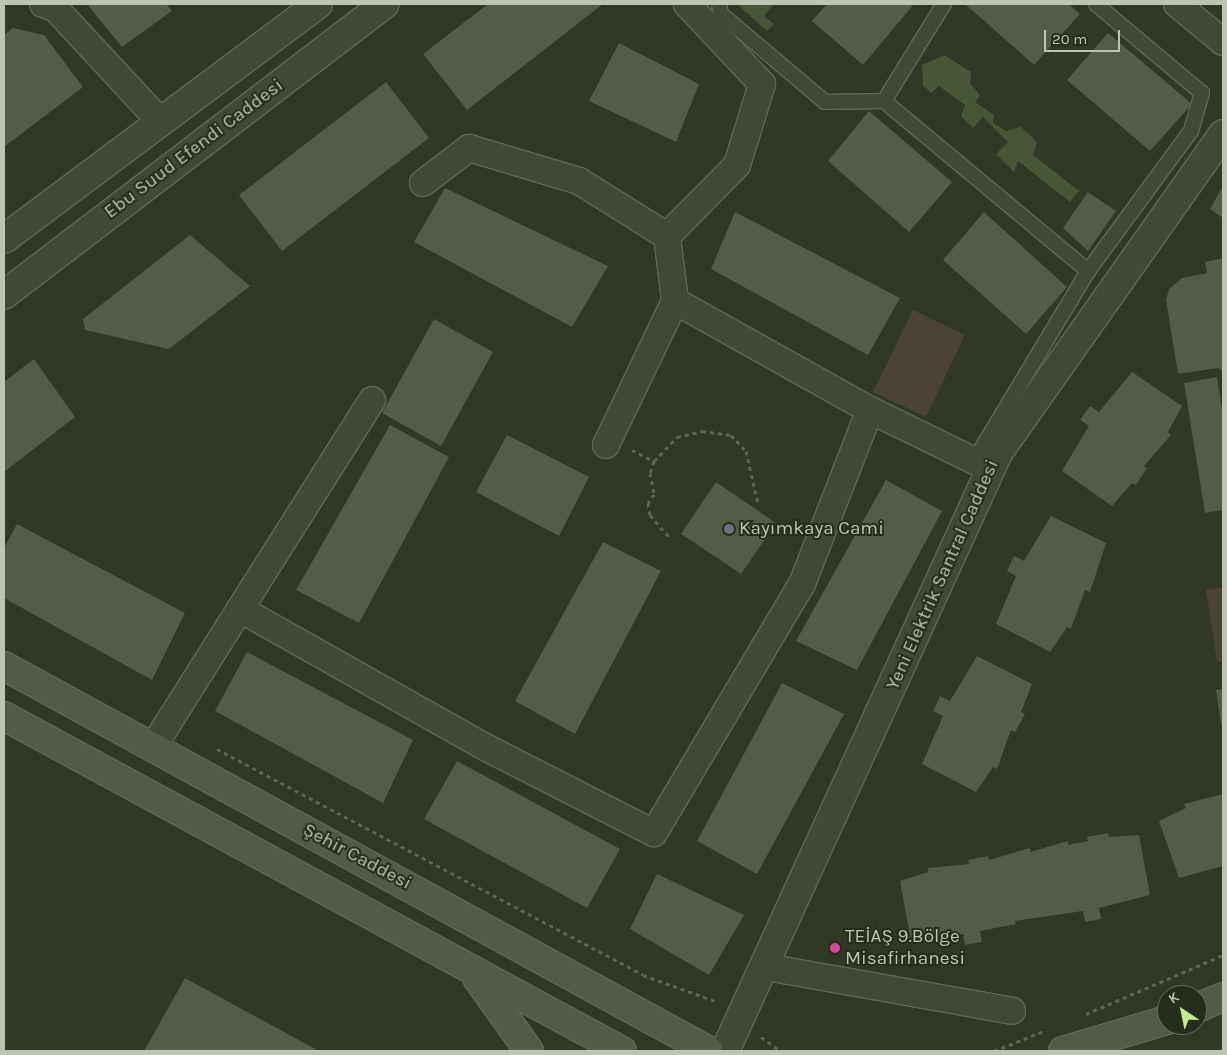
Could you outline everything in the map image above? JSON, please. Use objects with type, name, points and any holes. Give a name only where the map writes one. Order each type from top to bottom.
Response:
[{"type":"main road","name":"Şehir Caddesi","points":[[4,666],[709,1051]]},
{"type":"main road","points":[[4,716],[622,1051]]},
{"type":"main road","points":[[472,970],[529,1051]]},
{"type":"main road","points":[[1207,1003],[1223,996]]},
{"type":"main road","points":[[1064,1051],[1157,1024]]},
{"type":"main road","points":[[1122,1051],[1157,1028]]},
{"type":"street","points":[[43,4],[55,8],[161,122]]},
{"type":"street","points":[[4,239],[318,4]]},
{"type":"street","name":"Ebu Suud Efendi Caddesi","points":[[4,295],[385,4]]},
{"type":"street","points":[[667,236],[737,165],[762,84],[687,4]]},
{"type":"street","points":[[1177,4],[1223,42]]},
{"type":"street","name":"Yeni Elektrik Santral Caddesi","points":[[725,1051],[766,967],[983,465],[1223,134]]},
{"type":"street","points":[[423,183],[469,148],[579,181],[667,236]]},
{"type":"street","points":[[608,441],[675,301],[667,236]]},
{"type":"street","points":[[675,301],[870,410],[983,465]]},
{"type":"street","points":[[153,747],[372,400]]},
{"type":"street","points":[[240,609],[488,748],[654,832],[802,584],[870,410]]},
{"type":"street","points":[[766,967],[1012,1011]]},
{"type":"lane","points":[[720,4],[721,14],[825,102],[884,101],[1088,271]]},
{"type":"lane","points":[[884,101],[944,4]]},
{"type":"lane","points":[[983,465],[1088,271],[1192,131],[1202,93],[1096,4]]},
{"type":"path","points":[[669,537],[650,515],[648,503],[654,494],[650,473],[654,462],[677,437],[702,431],[731,435],[746,451],[758,504]]},
{"type":"path","points":[[608,441],[654,462]]},
{"type":"path","points":[[211,746],[642,974],[743,1016],[780,1051]]},
{"type":"path","points":[[1076,1018],[1223,955]]},
{"type":"path","points":[[994,1051],[1049,1029]]},
{"type":"shaded area","points":[[737,4],[774,4],[764,16],[774,24],[767,31]]},
{"type":"shaded area","points":[[944,55],[971,72],[970,83],[980,95],[975,102],[994,115],[993,123],[1006,131],[1021,127],[1037,142],[1033,155],[1079,191],[1070,202],[1018,161],[1014,172],[996,154],[1008,142],[983,117],[973,128],[961,116],[965,105],[939,86],[931,93],[923,85],[922,65]]},
{"type":"shaded area","points":[[913,310],[965,335],[926,417],[873,392]]},
{"type":"shaded area","points":[[1223,587],[1223,661],[1217,662],[1206,590]]},
{"type":"building","points":[[87,4],[166,4],[172,11],[122,47]]},
{"type":"building","points":[[488,4],[603,4],[467,110],[423,54]]},
{"type":"building","points":[[827,4],[914,4],[863,65],[812,21]]},
{"type":"building","points":[[965,4],[1069,4],[1080,14],[1034,65]]},
{"type":"building","points":[[13,28],[44,35],[83,87],[4,147],[4,35]]},
{"type":"building","points":[[1108,33],[1192,104],[1150,151],[1067,80]]},
{"type":"building","points":[[619,43],[699,84],[676,142],[589,101]]},
{"type":"building","points":[[386,82],[429,138],[282,251],[239,195]]},
{"type":"building","points":[[869,111],[952,182],[909,232],[828,161]]},
{"type":"building","points":[[1223,186],[1223,218],[1210,209]]},
{"type":"building","points":[[445,188],[608,266],[572,327],[414,242]]},
{"type":"building","points":[[1088,192],[1116,211],[1088,251],[1063,228]]},
{"type":"building","points":[[735,212],[900,298],[868,355],[711,269]]},
{"type":"building","points":[[984,212],[1067,287],[1026,334],[943,260]]},
{"type":"building","points":[[190,235],[250,286],[169,349],[85,330],[83,319]]},
{"type":"building","points":[[1223,258],[1223,371],[1218,368],[1178,374],[1166,300],[1169,289],[1182,278],[1207,273],[1205,262]]},
{"type":"building","points":[[434,319],[493,352],[441,446],[382,413]]},
{"type":"building","points":[[34,359],[75,417],[4,472],[4,382]]},
{"type":"building","points":[[1132,372],[1182,406],[1168,432],[1171,435],[1144,466],[1147,468],[1136,485],[1132,483],[1112,506],[1062,471],[1089,426],[1080,420],[1090,406],[1099,412]]},
{"type":"building","points":[[1217,377],[1223,417],[1223,510],[1205,513],[1184,383]]},
{"type":"building","points":[[390,425],[449,457],[359,623],[296,590]]},
{"type":"building","points":[[507,435],[589,477],[559,536],[476,492]]},
{"type":"building","points":[[886,480],[942,511],[857,670],[796,641]]},
{"type":"building","name":"Kayımkaya Cami","points":[[716,482],[776,523],[741,574],[681,534]]},
{"type":"building","points":[[1051,516],[1106,543],[1090,592],[1085,590],[1071,629],[1067,627],[1050,652],[996,624],[1016,576],[1007,571],[1014,556],[1024,561]]},
{"type":"building","points":[[17,524],[185,613],[152,680],[4,598],[4,548]]},
{"type":"building","points":[[603,542],[661,571],[575,734],[515,701]]},
{"type":"building","points":[[247,652],[413,740],[383,803],[215,711]]},
{"type":"building","points":[[977,656],[1032,684],[1021,712],[1025,714],[1015,732],[1011,730],[997,769],[993,767],[976,792],[922,764],[943,716],[933,711],[940,696],[950,701]]},
{"type":"building","points":[[782,683],[844,714],[757,874],[697,841]]},
{"type":"building","points":[[1223,689],[1223,730],[1222,730],[1216,690]]},
{"type":"building","points":[[457,761],[620,849],[587,908],[424,819]]},
{"type":"building","points":[[1223,794],[1223,866],[1179,878],[1159,821],[1186,808],[1184,804]]},
{"type":"building","points":[[1108,833],[1109,837],[1139,835],[1150,895],[1099,908],[1101,919],[1085,922],[1083,911],[1015,921],[1016,924],[980,931],[982,942],[965,945],[963,934],[911,941],[900,881],[928,872],[928,868],[969,864],[968,860],[988,856],[989,860],[1030,848],[1030,852],[1068,841],[1068,845],[1088,841],[1087,837]]},
{"type":"building","points":[[657,874],[744,915],[709,975],[630,929]]},
{"type":"building","points":[[185,978],[319,1051],[144,1051]]},
{"type":"place","name":"Kayımkaya Cami","points":[[729,529]]},
{"type":"place","name":"TEİAŞ 9.Bölge Misafirhanesi","points":[[835,948]]}]
